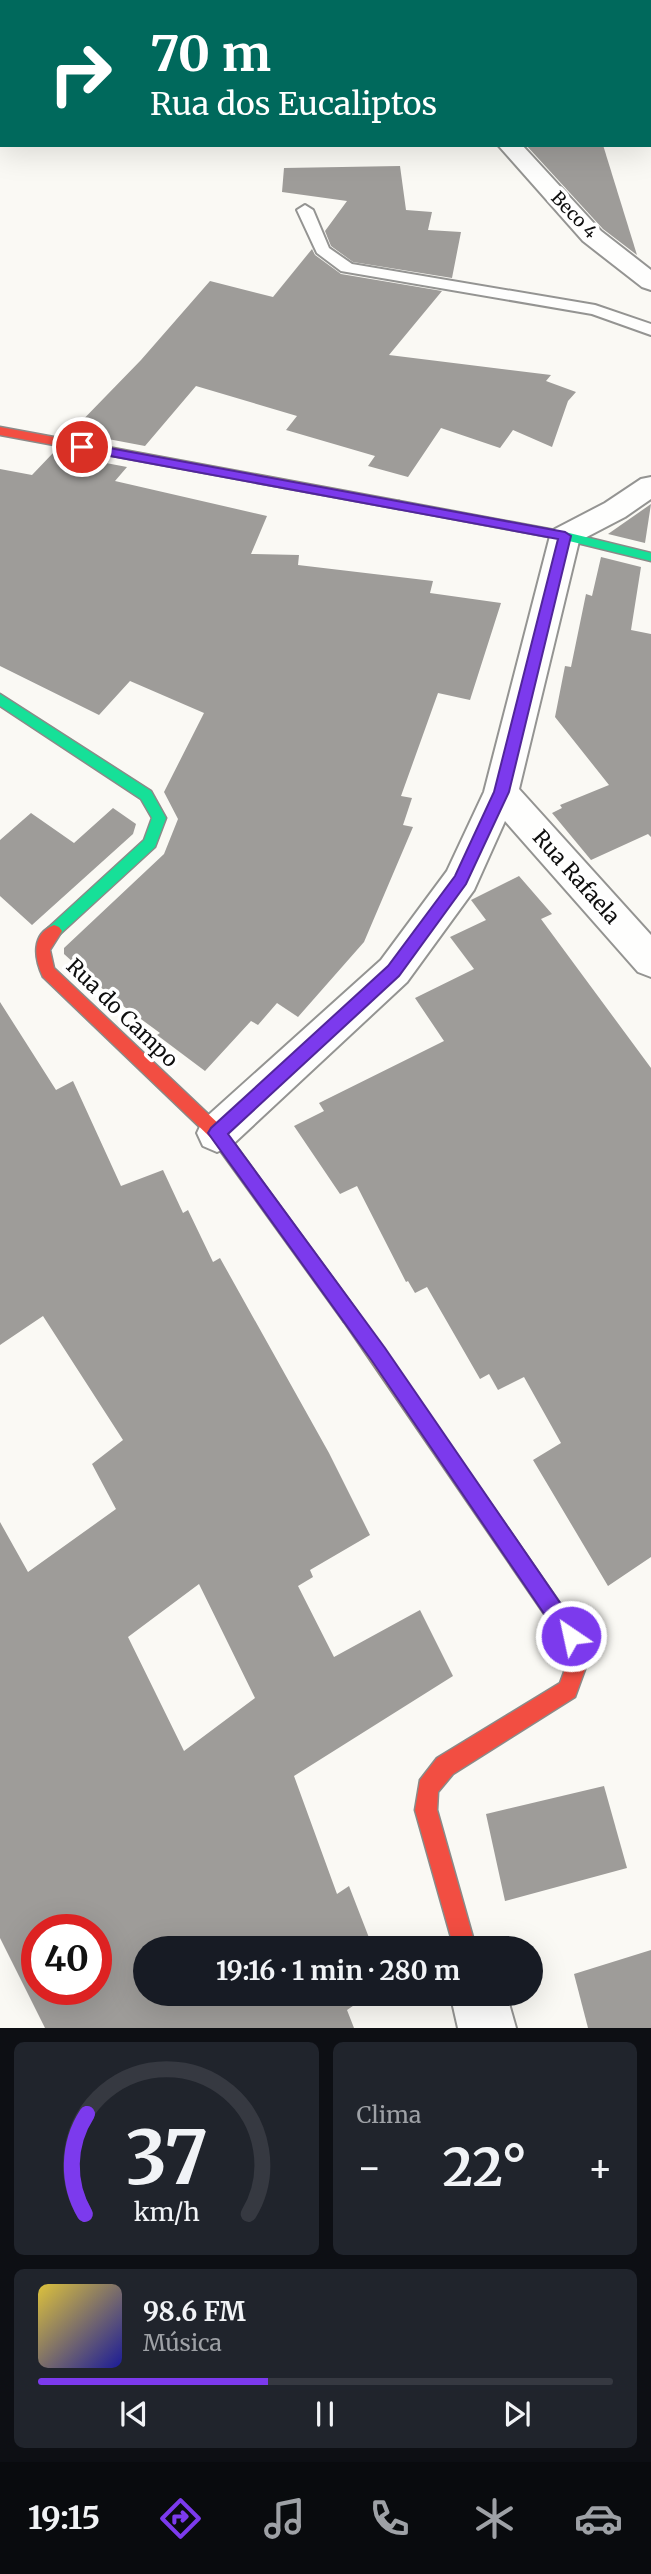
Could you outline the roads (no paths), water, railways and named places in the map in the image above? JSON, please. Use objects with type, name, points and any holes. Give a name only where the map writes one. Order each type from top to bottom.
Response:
[{"type":"street","name":"Beco 4","points":[[511,147],[592,236],[649,277]]},
{"type":"street","points":[[0,431],[565,536],[651,557]]},
{"type":"street","points":[[462,1936],[426,1810],[428,1788],[445,1766],[568,1690],[577,1664],[571,1636],[378,1355],[217,1133],[394,971],[461,880],[502,792],[565,536],[615,510],[651,486]]},
{"type":"street","name":"Rua do Campo","points":[[0,699],[146,795],[159,817],[150,843],[44,940],[40,957],[48,972],[217,1133]]},
{"type":"street","name":"Rua Rafaela","points":[[502,792],[651,961]]},
{"type":"street","points":[[481,2006],[487,2028]]},
{"type":"lane","points":[[305,210],[323,250],[347,268],[596,310],[651,330]]}]
